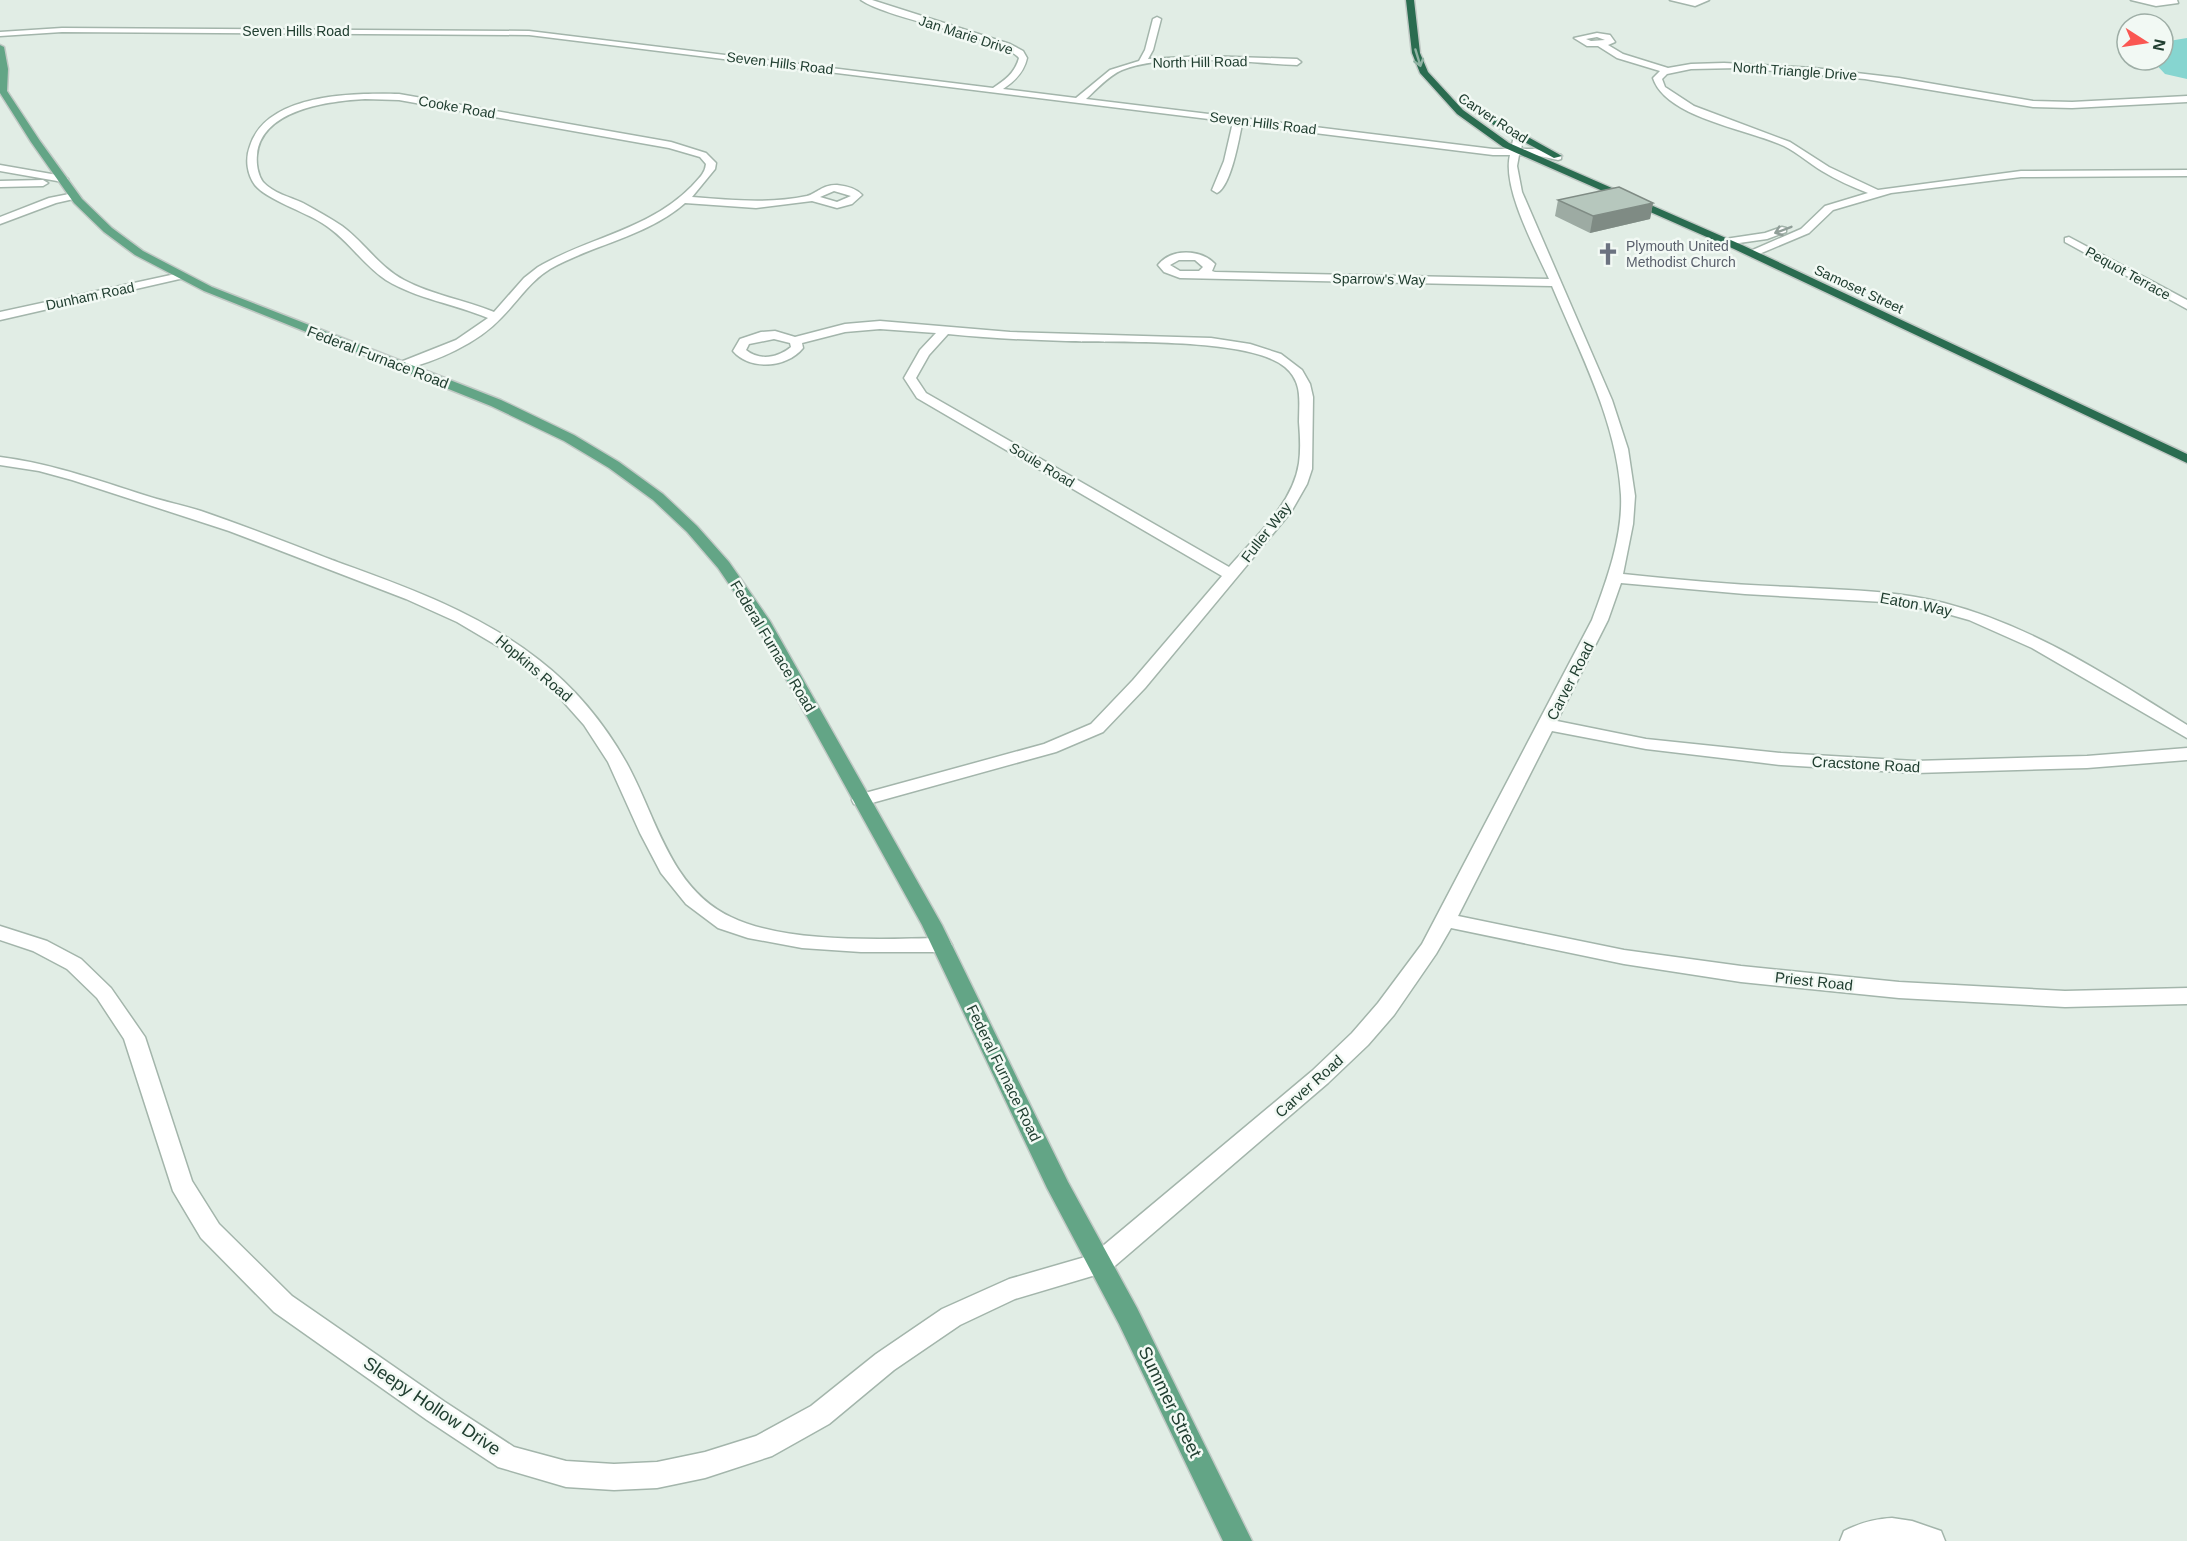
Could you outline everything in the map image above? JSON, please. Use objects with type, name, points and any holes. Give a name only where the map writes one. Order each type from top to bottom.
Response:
[{"type":"highway","name":"Carver Road","points":[[1410,0],[1415,48],[1424,72],[1467,117],[1518,144],[1558,157]]},
{"type":"highway","name":"Carver Road","points":[[1429,59],[1443,82],[1518,144]]},
{"type":"highway","name":"Samoset Street","points":[[1518,144],[1725,242],[1756,252],[2187,448]]},
{"type":"highway","name":"Samoset Street","points":[[1558,157],[1741,241],[1756,252],[2187,459]]},
{"type":"main road","name":"Federal Furnace Road","points":[[0,47],[3,91],[74,196],[108,230],[139,253],[208,289],[496,403],[569,438],[629,476],[658,497],[684,521],[724,566],[762,621],[942,945],[1059,1188],[1100,1263]]},
{"type":"main road","name":"Summer Street","points":[[1100,1263],[1238,1541]]},
{"type":"street","name":"Jan Marie Drive","points":[[865,0],[1007,46],[1020,53],[1023,58],[1020,69],[1010,81],[995,90]]},
{"type":"street","points":[[1674,0],[1695,4],[1705,0]]},
{"type":"street","points":[[2135,0],[2160,5],[2173,3],[2173,0]]},
{"type":"street","points":[[1142,63],[1149,50],[1157,19]]},
{"type":"street","points":[[0,27],[40,30]]},
{"type":"street","name":"Seven Hills Road","points":[[0,36],[40,30],[520,33],[619,43],[1493,152],[1518,144],[1558,157]]},
{"type":"street","points":[[1601,44],[1630,59],[1668,71]]},
{"type":"street","name":"North Hill Road","points":[[1079,100],[1110,74],[1142,63],[1297,62]]},
{"type":"street","name":"North Triangle Drive","points":[[1668,71],[1698,67],[1741,67],[1842,73],[1910,83],[2001,101],[2054,106],[2187,99]]},
{"type":"street","points":[[1668,71],[1659,75],[1656,82],[1660,89],[1671,98],[1704,114],[1777,139],[1803,152],[1827,169],[1876,193]]},
{"type":"street","name":"Cooke Road","points":[[402,366],[460,344],[480,331],[496,317],[519,288],[543,268],[638,230],[665,215],[685,200],[712,167],[707,158],[691,150],[412,99],[363,96],[328,100],[288,112],[265,128],[256,142],[252,158],[254,176],[264,189],[339,228],[374,265],[397,281],[423,293],[478,309],[496,317]]},
{"type":"street","points":[[1217,190],[1229,161],[1238,120]]},
{"type":"street","name":"Carver Road","points":[[1100,1263],[1320,1077],[1360,1039],[1408,979],[1445,921],[1548,725],[1600,620],[1615,578],[1626,524],[1628,496],[1621,449],[1606,400],[1517,192],[1512,166],[1518,144]]},
{"type":"street","points":[[0,168],[63,179]]},
{"type":"street","points":[[1756,252],[1805,231],[1829,208],[1876,193],[1911,186],[2013,174],[2187,173]]},
{"type":"street","points":[[0,184],[41,183],[63,179]]},
{"type":"street","points":[[0,221],[53,200],[74,196]]},
{"type":"street","points":[[685,200],[756,205],[814,198]]},
{"type":"street","points":[[1725,242],[1767,236],[1823,214]]},
{"type":"street","name":"Pequot Terrace","points":[[2069,240],[2187,305]]},
{"type":"street","name":"Sparrow's Way","points":[[1204,272],[1215,275],[1555,283]]},
{"type":"street","name":"Dunham Road","points":[[0,316],[180,276]]},
{"type":"street","name":"Fuller Way","points":[[795,341],[837,330],[868,326],[902,326],[1037,338],[1219,343],[1257,350],[1290,366],[1298,372],[1305,387],[1308,445],[1304,475],[1286,508],[1139,684],[1097,728],[1050,748],[861,800]]},
{"type":"street","name":"Soule Road","points":[[945,331],[924,353],[910,378],[913,387],[928,400],[953,412],[1232,575]]},
{"type":"street","name":"Hopkins Road","points":[[0,461],[42,468],[200,515],[438,607],[500,639],[567,694],[589,720],[618,764],[638,810],[678,883],[694,900],[723,922],[763,936],[908,946],[942,945]]},
{"type":"street","name":"Eaton Way","points":[[1615,578],[1708,588],[1866,595],[1941,607],[2031,640],[2187,733]]},
{"type":"street","name":"Cracstone Road","points":[[1548,725],[1646,744],[1781,759],[1915,767],[2087,762],[2187,754]]},
{"type":"street","name":"Priest Road","points":[[1445,921],[1624,957],[1741,974],[1899,990],[2065,999],[2187,996]]},
{"type":"street","name":"Sleepy Hollow Drive","points":[[0,933],[40,946],[74,964],[104,993],[134,1037],[181,1184],[210,1231],[226,1248],[283,1304],[436,1411],[508,1458],[566,1474],[614,1477],[657,1475],[705,1465],[762,1447],[820,1415],[885,1362],[951,1317],[1009,1290],[1100,1263]]},
{"type":"street","points":[[1854,1541],[1882,1533],[1906,1534],[1931,1541]]},
{"type":"water","points":[[2187,38],[2187,79],[2163,72],[2175,72],[2175,40]]},
{"type":"building","points":[[1619,187],[1653,203],[1593,216],[1558,200]]},
{"type":"place","name":"Plymouth United Methodist Church","points":[[1608,254]]}]
